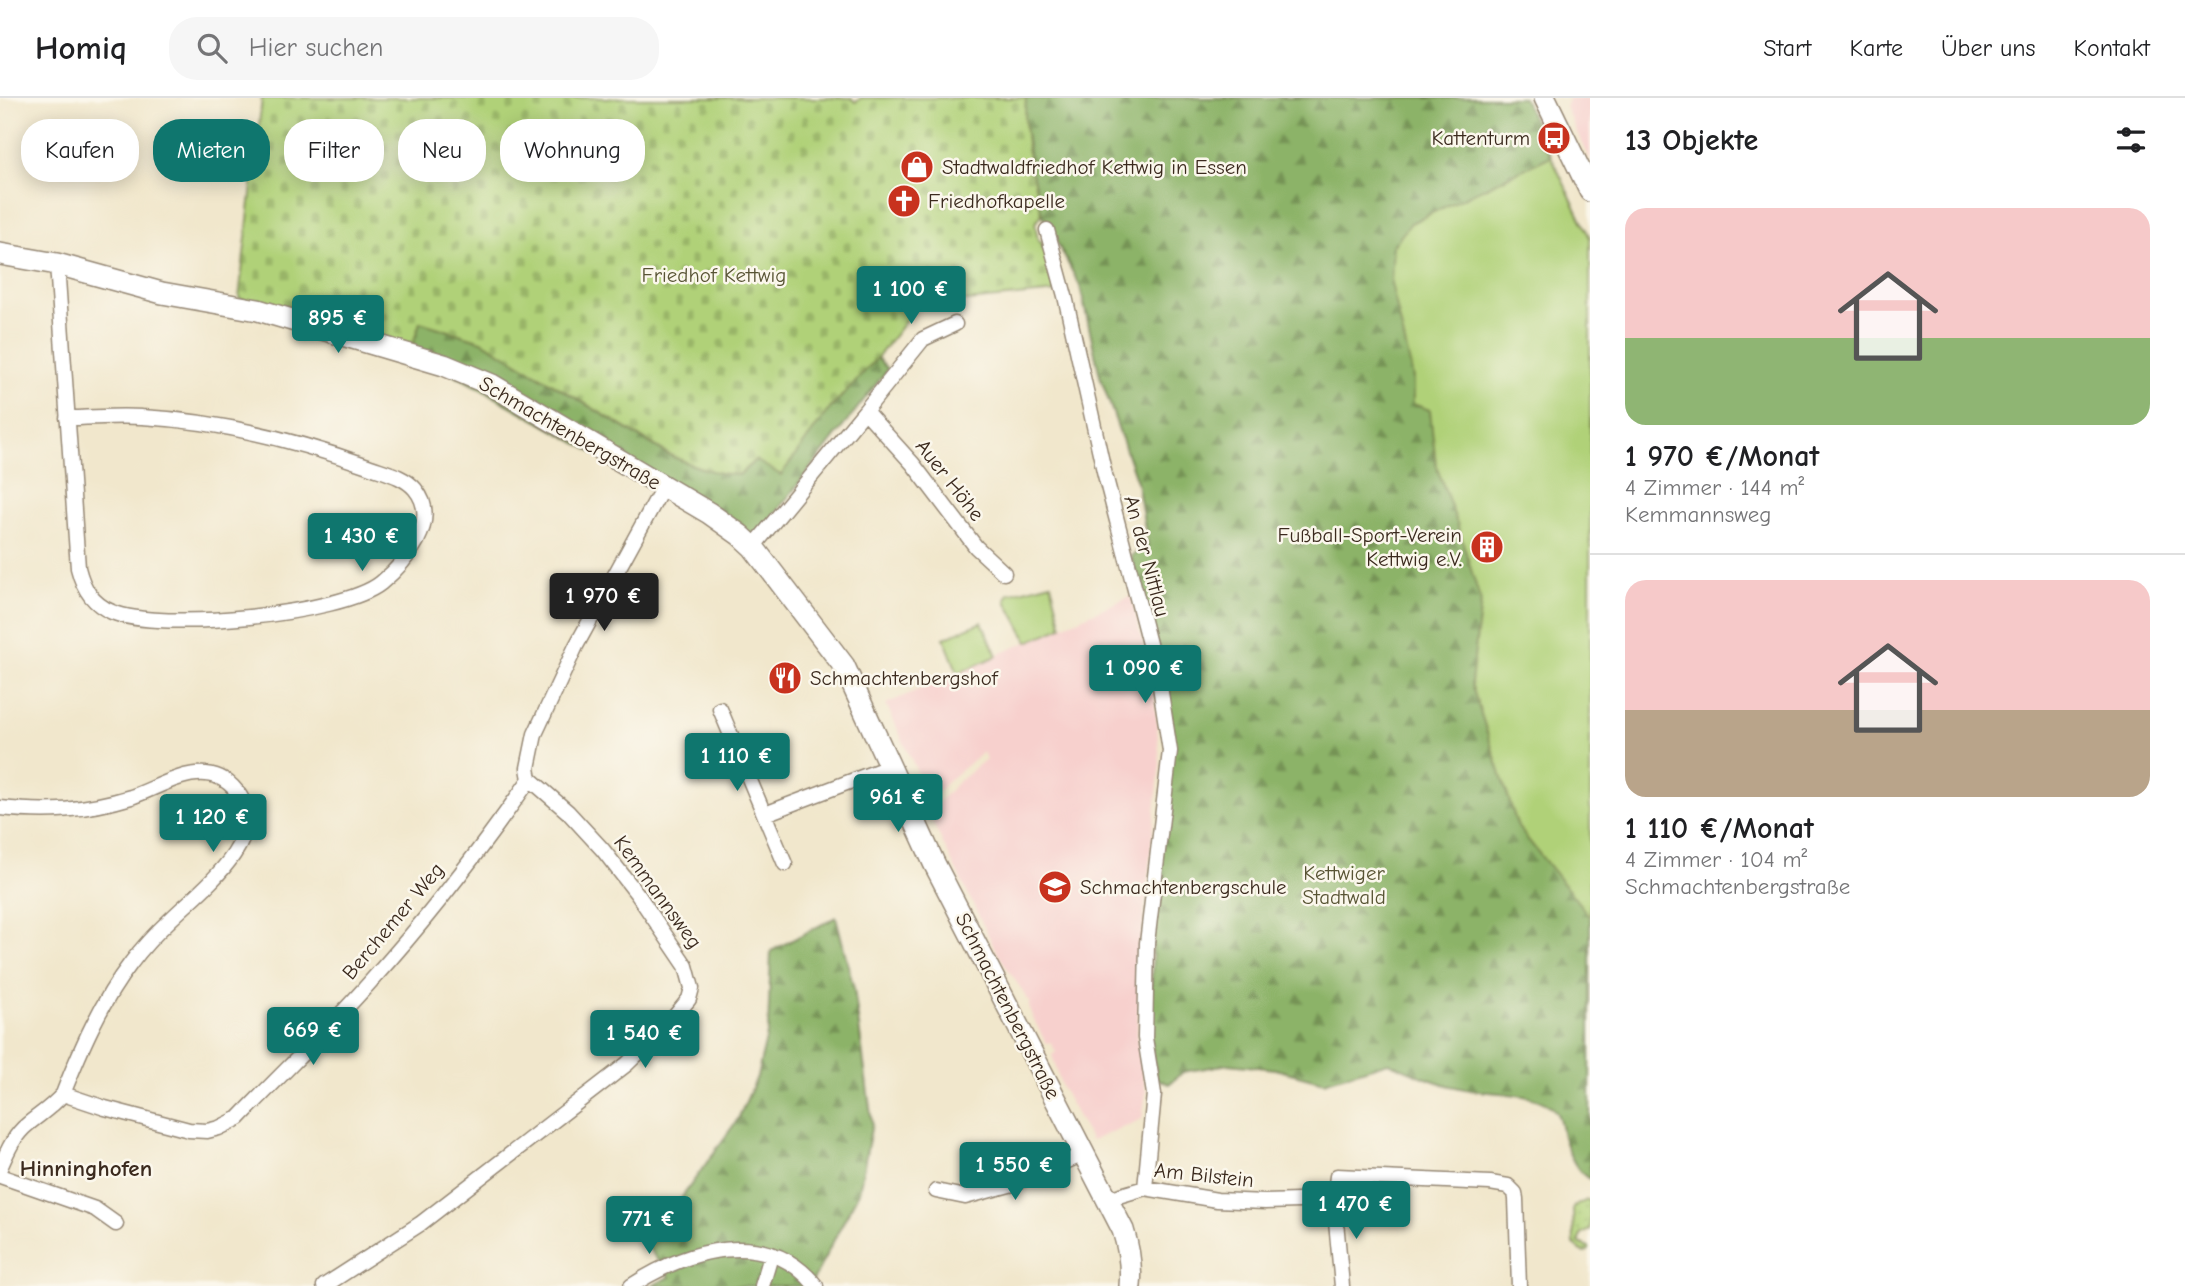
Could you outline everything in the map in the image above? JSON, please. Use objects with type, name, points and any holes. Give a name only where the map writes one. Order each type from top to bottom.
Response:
[{"type":"street","points":[[1546,98],[1590,191]]},
{"type":"street","name":"An der Nittlau","points":[[1047,230],[1065,296],[1104,471],[1160,686],[1170,751],[1147,943],[1145,1038],[1154,1094],[1145,1188]]},
{"type":"street","name":"Schmachtenbergstraße","points":[[0,254],[57,264],[162,293],[258,310],[444,365],[492,384],[709,513],[740,535],[844,666],[940,874],[1123,1230],[1132,1270],[1130,1286]]},
{"type":"street","points":[[57,264],[78,568],[83,587],[94,601],[110,612],[128,617],[183,621],[237,618],[305,609],[350,597],[379,585],[416,545],[425,520],[424,504],[415,488],[399,477],[329,452],[213,424],[140,417],[68,418]]},
{"type":"street","points":[[753,548],[923,339],[955,324]]},
{"type":"street","name":"Auer Höhe","points":[[865,411],[913,464],[976,547],[1004,573]]},
{"type":"street","points":[[530,779],[528,768],[535,734],[576,646],[663,487]]},
{"type":"street","points":[[720,709],[785,864]]},
{"type":"street","points":[[765,814],[891,766]]},
{"type":"street","points":[[0,808],[38,812],[82,810],[131,797],[192,773],[210,774],[225,780],[243,800],[246,816],[245,830],[237,850],[221,872],[168,922],[131,962],[80,1049],[63,1094],[52,1107],[26,1125],[10,1145],[0,1168]]},
{"type":"street","name":"Berchemer Weg","points":[[63,1094],[189,1130],[207,1131],[239,1118],[372,981],[441,899],[530,779]]},
{"type":"street","name":"Kemmannsweg","points":[[324,1286],[420,1224],[627,1064],[671,1021],[688,999],[692,988],[686,966],[638,895],[603,850],[568,813],[530,779]]},
{"type":"street","points":[[936,1191],[965,1197],[1040,1174],[1084,1154]]},
{"type":"street","points":[[0,1176],[95,1209],[116,1224]]},
{"type":"street","points":[[1342,1286],[1334,1200],[1337,1176],[1465,1181],[1508,1186],[1515,1193],[1516,1199],[1518,1286]]},
{"type":"street","name":"Am Bilstein","points":[[1108,1199],[1145,1188],[1217,1200],[1334,1200]]},
{"type":"street","points":[[631,1286],[647,1275],[711,1251],[730,1248],[754,1249],[771,1256],[799,1270],[816,1286]]},
{"type":"street","points":[[762,1286],[771,1256]]},
{"type":"shaded area","points":[[1569,98],[1590,98],[1590,160],[1565,107]]},
{"type":"shaded area","name":"Schmachtenbergschule","points":[[1131,596],[1154,690],[1160,764],[1140,954],[1137,1039],[1146,1092],[1142,1119],[1091,1141],[1062,1088],[1052,1055],[1056,1052],[1050,1042],[1046,1043],[1029,1010],[1029,1001],[996,951],[928,813],[960,780],[986,759],[983,752],[950,779],[930,800],[886,704]]},
{"type":"green space","name":"Friedhof Kettwig","points":[[262,98],[851,98],[856,102],[861,98],[1026,98],[1031,171],[1042,214],[1035,223],[1038,241],[1043,243],[1056,292],[917,306],[877,358],[827,412],[781,475],[755,460],[739,475],[713,471],[672,456],[482,341],[420,322],[411,350],[239,298],[252,182],[270,182],[270,119],[260,119]]},
{"type":"green space","name":"Kettwiger Stadtwald","points":[[1026,98],[1523,98],[1551,156],[1411,223],[1413,404],[1430,410],[1436,465],[1481,602],[1471,683],[1518,827],[1590,917],[1590,1179],[1581,1173],[1571,1157],[1559,1117],[1550,1106],[1519,1095],[1450,1086],[1388,1062],[1324,1082],[1275,1069],[1229,1064],[1183,1072],[1169,1084],[1157,1079],[1150,1034],[1153,938],[1171,719],[1160,655],[1131,556],[1148,545],[1137,482],[1100,376],[1080,286],[1042,214],[1032,173],[1024,120]]},
{"type":"green space","points":[[1551,156],[1590,238],[1590,917],[1518,827],[1471,683],[1481,602],[1436,465],[1430,410],[1413,404],[1413,377],[1391,283],[1393,246],[1411,223]]},
{"type":"green space","points":[[420,322],[482,341],[671,456],[704,469],[739,475],[755,460],[827,412],[877,358],[888,369],[753,542],[411,350]]},
{"type":"green space","points":[[1051,583],[1062,627],[1028,642],[1006,601],[1008,594]]},
{"type":"green space","points":[[982,622],[997,656],[958,673],[944,638]]},
{"type":"green space","points":[[836,917],[854,989],[872,1123],[859,1192],[810,1286],[651,1286],[670,1277],[647,1246],[738,1119],[757,1077],[768,1030],[771,951]]},
{"type":"green space","points":[[1590,1201],[1590,1230],[1581,1234],[1579,1241],[1589,1247],[1584,1253],[1574,1244],[1573,1207]]},
{"type":"place","name":"Kattenturm","points":[[1554,138]]},
{"type":"place","name":"Stadtwaldfriedhof Kettwig in Essen","points":[[917,167]]},
{"type":"place","name":"Friedhofkapelle","points":[[904,201]]},
{"type":"place","name":"Fußball-Sport-Verein Kettwig e.V.","points":[[1487,547]]},
{"type":"place","name":"Schmachtenbergshof","points":[[785,678]]},
{"type":"place","name":"Schmachtenbergschule","points":[[1055,887]]},
{"type":"district","name":"Hinninghofen","points":[[86,1168]]}]
